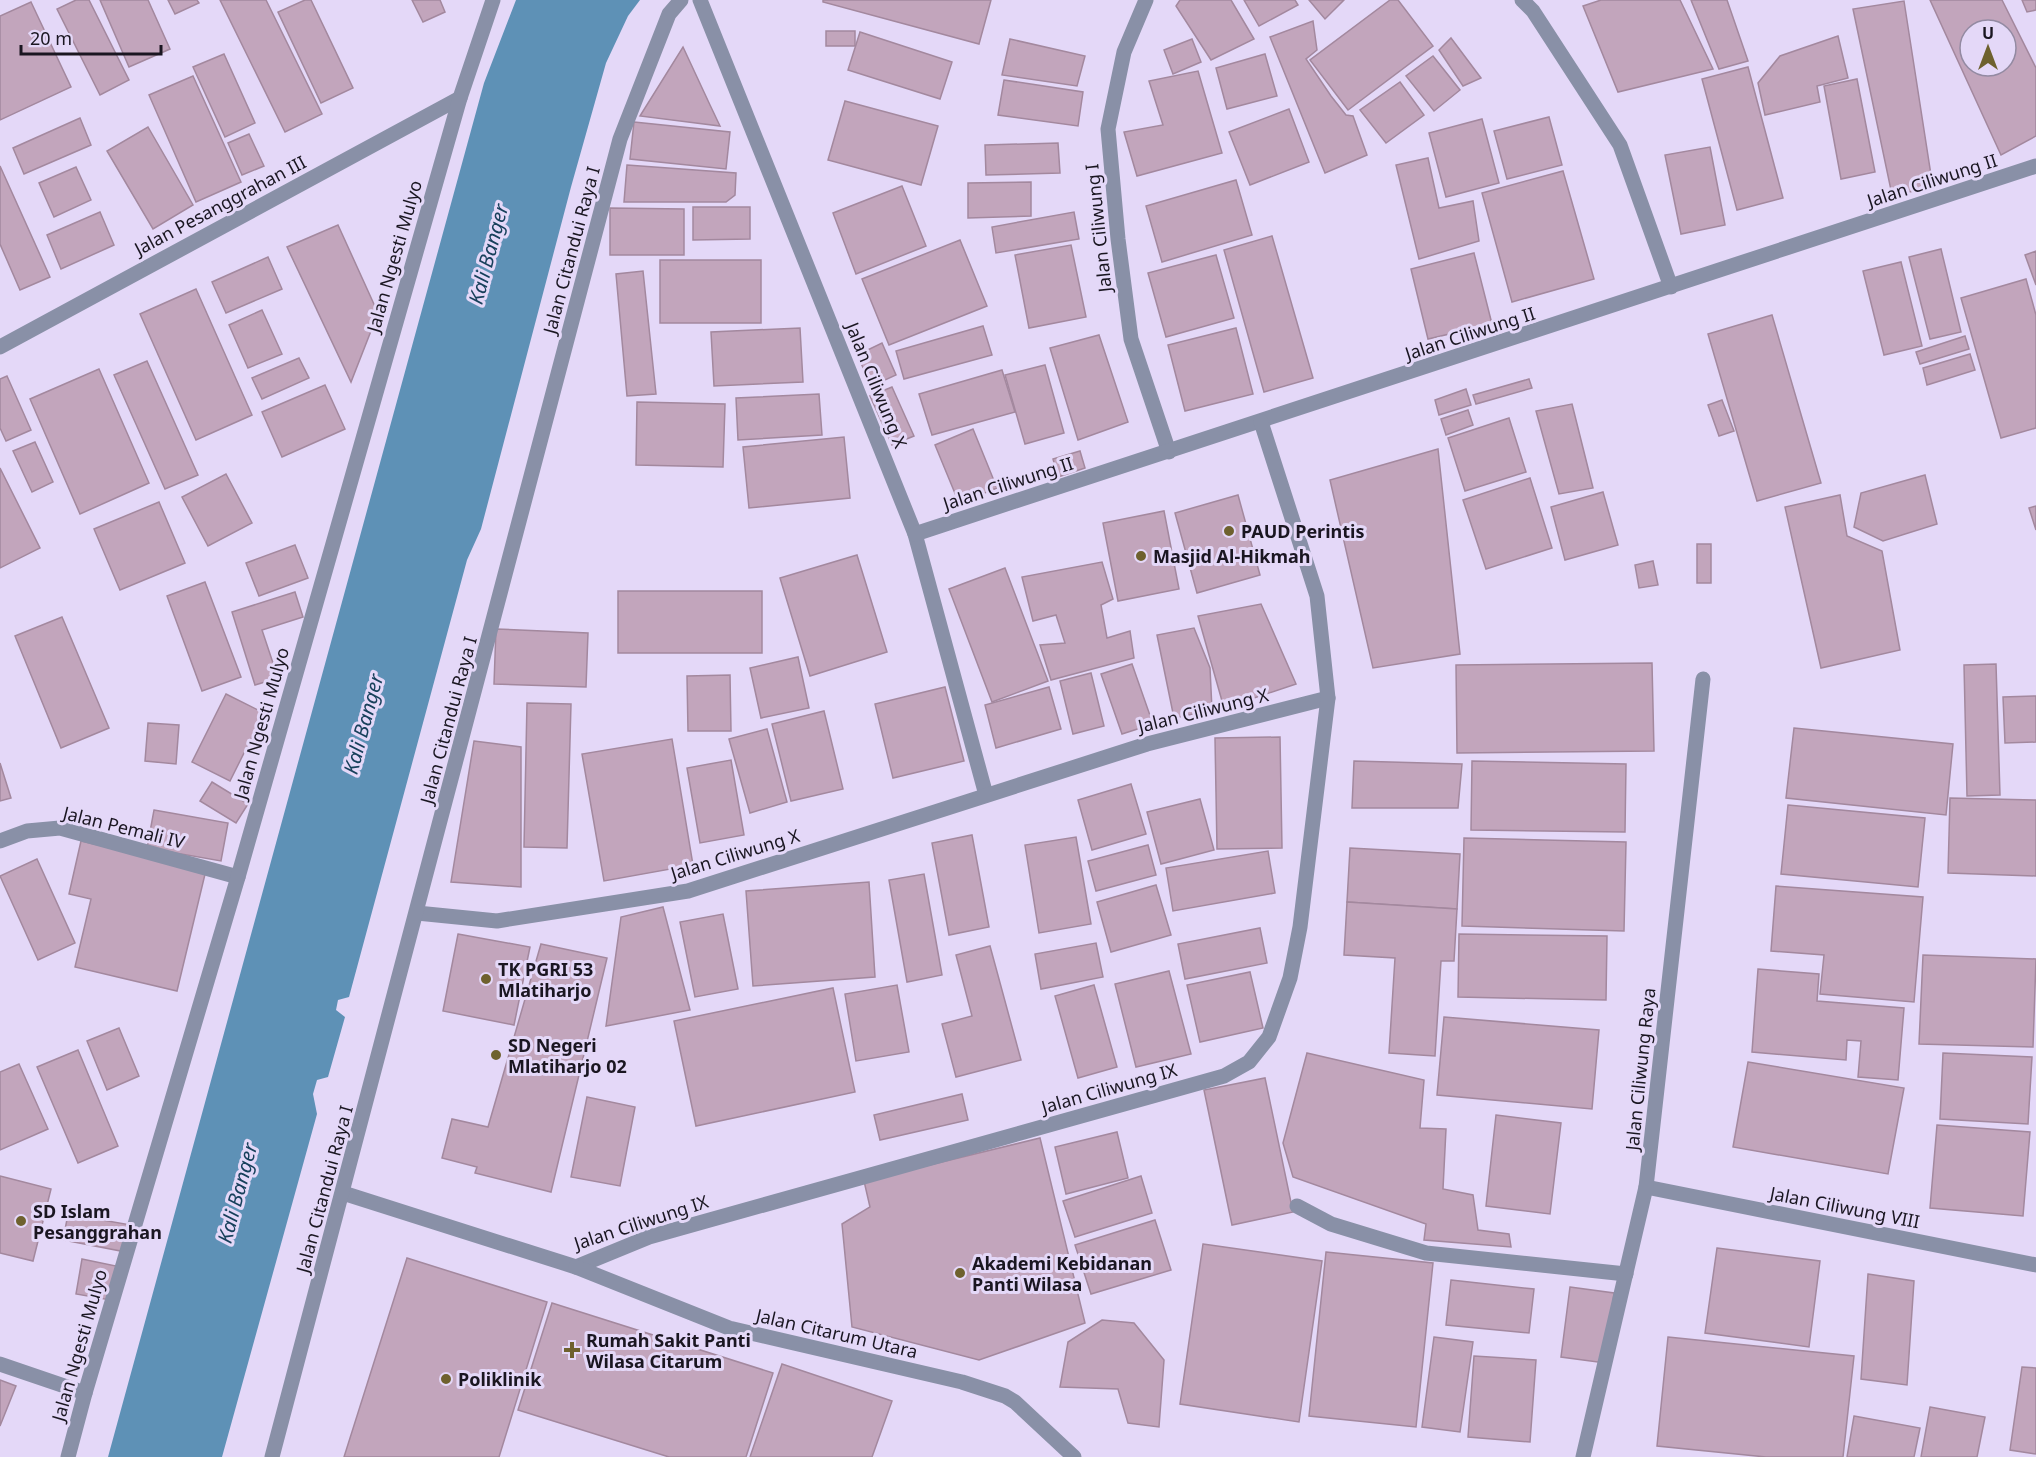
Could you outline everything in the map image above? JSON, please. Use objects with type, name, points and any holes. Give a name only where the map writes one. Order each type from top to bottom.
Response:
[{"type":"street","name":"Jalan Ngesti Mulyo","points":[[68,1457],[238,878],[460,98],[493,0]]},
{"type":"street","name":"Jalan Citandui Raya I","points":[[272,1457],[620,139],[669,14],[681,0]]},
{"type":"street","name":"Jalan Ciliwung X","points":[[700,0],[915,534],[986,795]]},
{"type":"street","name":"Jalan Ciliwung I","points":[[1146,0],[1124,52],[1108,129],[1118,239],[1131,339],[1169,452]]},
{"type":"street","points":[[1522,0],[1533,11],[1620,145],[1671,287]]},
{"type":"street","name":"Jalan Pesanggrahan III","points":[[0,347],[460,98]]},
{"type":"street","name":"Jalan Ciliwung II","points":[[915,534],[2036,166]]},
{"type":"street","name":"Jalan Ciliwung IX","points":[[343,1193],[576,1267],[649,1237],[1224,1076],[1249,1062],[1269,1037],[1290,978],[1300,927],[1328,698],[1317,596],[1261,422]]},
{"type":"street","name":"Jalan Ciliwung Raya","points":[[1583,1457],[1646,1187],[1703,679]]},
{"type":"street","name":"Jalan Ciliwung X","points":[[417,913],[497,921],[688,891],[1147,744],[1328,698]]},
{"type":"street","name":"Jalan Pemali IV","points":[[0,841],[27,831],[60,828],[238,878]]},
{"type":"street","name":"Jalan Ciliwung VIII","points":[[1646,1187],[2036,1265]]},
{"type":"street","points":[[1297,1206],[1331,1224],[1426,1253],[1626,1274]]},
{"type":"street","name":"Jalan Citarum Utara","points":[[576,1267],[729,1328],[962,1382],[1005,1396],[1015,1402],[1074,1457]]},
{"type":"street","points":[[0,1364],[85,1393]]},
{"type":"water","name":"Kali Banger","points":[[516,0],[640,0],[628,16],[606,63],[481,529],[467,560],[349,997],[338,1000],[336,1010],[345,1017],[328,1077],[317,1080],[313,1094],[317,1114],[222,1457],[108,1457],[484,83]]},
{"type":"building","points":[[76,0],[89,0],[129,80],[100,95],[57,9]]},
{"type":"building","points":[[100,0],[148,0],[170,49],[129,67]]},
{"type":"building","points":[[168,0],[197,0],[199,3],[175,14]]},
{"type":"building","points":[[220,0],[266,0],[322,114],[285,132]]},
{"type":"building","points":[[305,0],[311,0],[353,88],[321,103],[278,12]]},
{"type":"building","points":[[412,0],[440,0],[445,12],[423,22]]},
{"type":"building","points":[[823,0],[991,0],[979,44],[823,2]]},
{"type":"building","points":[[1180,0],[1231,0],[1254,39],[1211,60],[1176,6]]},
{"type":"building","points":[[1244,0],[1295,0],[1298,5],[1259,26]]},
{"type":"building","points":[[1309,0],[1344,0],[1325,19]]},
{"type":"building","points":[[1390,0],[1398,0],[1433,46],[1348,110],[1310,60]]},
{"type":"building","points":[[1601,0],[1680,0],[1713,69],[1618,92],[1583,6]]},
{"type":"building","points":[[1691,0],[1727,0],[1748,61],[1719,69]]},
{"type":"building","points":[[1930,0],[2002,0],[2011,18],[1958,18],[1958,61]]},
{"type":"building","points":[[2022,0],[2036,0],[2036,10],[2027,12]]},
{"type":"building","points":[[1904,1],[1933,188],[1892,195],[1853,9]]},
{"type":"building","points":[[31,2],[71,87],[0,120],[0,16]]},
{"type":"building","points":[[1313,21],[1317,50],[1306,59],[1346,115],[1353,116],[1367,155],[1325,173],[1270,37]]},
{"type":"building","points":[[826,31],[855,31],[855,46],[826,46]]},
{"type":"building","points":[[860,32],[952,62],[940,99],[848,70]]},
{"type":"building","points":[[2018,32],[2036,68],[2036,136],[2001,155],[1966,78],[2018,78]]},
{"type":"building","points":[[1838,36],[1848,78],[1817,86],[1820,102],[1765,115],[1758,83],[1780,56]]},
{"type":"building","points":[[1451,38],[1481,78],[1463,86],[1439,50]]},
{"type":"building","points":[[1010,39],[1085,56],[1077,86],[1002,75]]},
{"type":"building","points":[[1192,39],[1201,62],[1173,74],[1164,50]]},
{"type":"building","points":[[683,47],[710,105],[720,126],[640,116]]},
{"type":"building","points":[[224,54],[255,123],[225,137],[193,67]]},
{"type":"building","points":[[1265,54],[1277,96],[1227,109],[1216,68]]},
{"type":"building","points":[[1433,56],[1460,90],[1434,111],[1406,76]]},
{"type":"building","points":[[1748,67],[1783,198],[1737,210],[1702,79]]},
{"type":"building","points":[[1198,71],[1222,153],[1137,176],[1124,132],[1163,125],[1149,81]]},
{"type":"building","points":[[193,76],[241,182],[196,202],[149,95]]},
{"type":"building","points":[[1857,79],[1875,172],[1841,179],[1824,86]]},
{"type":"building","points":[[1004,80],[1083,92],[1078,126],[998,115]]},
{"type":"building","points":[[1400,82],[1424,115],[1386,143],[1360,110]]},
{"type":"building","points":[[845,101],[938,126],[921,185],[828,160]]},
{"type":"building","points":[[1289,109],[1309,162],[1250,185],[1229,132]]},
{"type":"building","points":[[1549,117],[1562,165],[1507,179],[1494,131]]},
{"type":"building","points":[[80,118],[91,145],[24,174],[13,148]]},
{"type":"building","points":[[1482,119],[1499,183],[1446,197],[1429,133]]},
{"type":"building","points":[[634,122],[730,132],[726,169],[630,159]]},
{"type":"building","points":[[148,127],[193,205],[153,229],[107,151]]},
{"type":"building","points":[[249,134],[264,166],[242,175],[228,143]]},
{"type":"building","points":[[1058,143],[1060,173],[986,175],[985,145]]},
{"type":"building","points":[[1710,147],[1725,225],[1681,234],[1665,155]]},
{"type":"building","points":[[1428,158],[1439,208],[1473,201],[1479,241],[1419,259],[1396,165]]},
{"type":"building","points":[[627,165],[736,173],[735,195],[726,202],[624,202]]},
{"type":"building","points":[[0,166],[50,277],[20,290],[0,244]]},
{"type":"building","points":[[76,167],[91,200],[54,217],[39,183]]},
{"type":"building","points":[[1563,171],[1594,279],[1512,302],[1482,193]]},
{"type":"building","points":[[1236,180],[1252,235],[1162,262],[1146,206]]},
{"type":"building","points":[[1031,182],[1031,216],[968,218],[968,183]]},
{"type":"building","points":[[902,186],[926,246],[856,274],[833,213]]},
{"type":"building","points":[[693,207],[750,207],[750,239],[693,240]]},
{"type":"building","points":[[610,208],[684,209],[684,255],[610,255]]},
{"type":"building","points":[[100,212],[114,245],[61,269],[47,235]]},
{"type":"building","points":[[1074,212],[1079,239],[996,253],[992,227]]},
{"type":"building","points":[[338,225],[378,313],[351,382],[287,247]]},
{"type":"building","points":[[1272,236],[1313,378],[1264,392],[1224,250]]},
{"type":"building","points":[[960,240],[987,306],[889,345],[862,279]]},
{"type":"building","points":[[1071,245],[1086,317],[1029,328],[1015,255]]},
{"type":"building","points":[[1941,249],[1961,332],[1930,339],[1909,257]]},
{"type":"building","points":[[2036,251],[2036,285],[2025,255]]},
{"type":"building","points":[[1474,253],[1492,324],[1428,339],[1411,269]]},
{"type":"building","points":[[1216,255],[1234,318],[1166,337],[1148,273]]},
{"type":"building","points":[[268,257],[282,289],[226,313],[212,282]]},
{"type":"building","points":[[660,260],[761,260],[761,323],[660,323]]},
{"type":"building","points":[[1901,262],[1922,346],[1884,355],[1863,271]]},
{"type":"building","points":[[643,271],[656,394],[627,396],[616,274]]},
{"type":"building","points":[[2026,279],[2036,315],[2036,428],[2001,438],[1961,298]]},
{"type":"building","points":[[196,289],[252,415],[196,440],[140,314]]},
{"type":"building","points":[[262,310],[282,354],[248,368],[229,325]]},
{"type":"building","points":[[1772,315],[1821,483],[1757,501],[1708,334]]},
{"type":"building","points":[[983,326],[992,355],[904,379],[896,351]]},
{"type":"building","points":[[800,328],[803,382],[714,386],[711,332]]},
{"type":"building","points":[[1236,328],[1253,394],[1185,411],[1168,345]]},
{"type":"building","points":[[1099,335],[1128,422],[1078,440],[1050,348]]},
{"type":"building","points":[[1965,336],[1969,349],[1920,364],[1916,352]]},
{"type":"building","points":[[882,343],[896,375],[872,386],[857,355]]},
{"type":"building","points":[[1970,354],[1975,370],[1927,385],[1923,368]]},
{"type":"building","points":[[299,358],[309,378],[262,399],[252,378]]},
{"type":"building","points":[[147,361],[198,475],[165,489],[114,375]]},
{"type":"building","points":[[1045,365],[1064,433],[1025,444],[1005,375]]},
{"type":"building","points":[[99,369],[149,483],[80,514],[30,399]]},
{"type":"building","points":[[1002,370],[1015,412],[932,435],[919,394]]},
{"type":"building","points":[[7,376],[31,430],[6,441],[0,428],[0,379]]},
{"type":"building","points":[[1529,379],[1532,388],[1476,404],[1473,395]]},
{"type":"building","points":[[325,385],[345,429],[282,457],[262,412]]},
{"type":"building","points":[[892,387],[914,436],[892,445],[870,396]]},
{"type":"building","points":[[1466,389],[1471,405],[1439,415],[1435,400]]},
{"type":"building","points":[[819,394],[822,435],[738,440],[736,398]]},
{"type":"building","points":[[1722,400],[1734,431],[1719,436],[1708,405]]},
{"type":"building","points":[[637,402],[725,404],[723,467],[636,465]]},
{"type":"building","points":[[1572,404],[1593,488],[1559,494],[1536,411]]},
{"type":"building","points":[[1468,410],[1473,425],[1446,435],[1441,419]]},
{"type":"building","points":[[1509,418],[1526,472],[1465,491],[1448,438]]},
{"type":"building","points":[[973,429],[997,488],[959,503],[935,445]]},
{"type":"building","points":[[844,437],[850,498],[749,508],[743,447]]},
{"type":"building","points":[[35,442],[53,482],[32,492],[13,451]]},
{"type":"building","points":[[1438,449],[1460,654],[1373,668],[1330,480]]},
{"type":"building","points":[[1080,451],[1085,468],[1058,477],[1053,459]]},
{"type":"building","points":[[0,468],[40,548],[0,568]]},
{"type":"building","points":[[226,474],[252,523],[208,546],[182,497]]},
{"type":"building","points":[[1925,475],[1937,524],[1883,541],[1854,527],[1861,493]]},
{"type":"building","points":[[1530,478],[1552,548],[1486,569],[1463,500]]},
{"type":"building","points":[[1603,492],[1618,545],[1565,560],[1551,507]]},
{"type":"building","points":[[1238,495],[1260,575],[1197,593],[1175,513]]},
{"type":"building","points":[[1840,495],[1847,536],[1882,551],[1900,650],[1821,668],[1785,507]]},
{"type":"building","points":[[159,502],[185,563],[120,590],[94,529]]},
{"type":"building","points":[[2036,506],[2036,530],[2029,508]]},
{"type":"building","name":"Masjid Al-Hikmah","points":[[1164,511],[1179,589],[1118,601],[1103,523]]},
{"type":"building","points":[[1697,544],[1711,544],[1711,583],[1697,583]]},
{"type":"building","points":[[295,545],[308,578],[259,596],[246,563]]},
{"type":"building","points":[[857,555],[887,652],[810,676],[780,578]]},
{"type":"building","points":[[1653,561],[1658,585],[1639,588],[1635,565]]},
{"type":"building","points":[[1102,562],[1113,599],[1101,605],[1107,638],[1130,631],[1134,658],[1051,680],[1040,645],[1065,643],[1056,615],[1033,621],[1022,577]]},
{"type":"building","points":[[1005,568],[1048,681],[992,702],[949,589]]},
{"type":"building","points":[[205,582],[241,677],[202,691],[167,596]]},
{"type":"building","points":[[618,591],[762,591],[762,653],[618,653]]},
{"type":"building","points":[[295,592],[303,617],[262,630],[278,678],[255,685],[232,612]]},
{"type":"building","points":[[1261,604],[1296,684],[1224,708],[1198,616]]},
{"type":"building","points":[[62,617],[109,728],[61,748],[15,636]]},
{"type":"building","points":[[1194,628],[1210,668],[1212,710],[1174,718],[1157,635]]},
{"type":"building","points":[[496,629],[588,633],[586,687],[494,684]]},
{"type":"building","points":[[798,657],[809,708],[761,718],[750,668]]},
{"type":"building","points":[[1652,663],[1654,751],[1457,753],[1456,665]]},
{"type":"building","points":[[1132,664],[1153,724],[1122,734],[1101,674]]},
{"type":"building","points":[[1996,664],[2000,795],[1967,796],[1964,665]]},
{"type":"building","points":[[1091,673],[1104,726],[1073,734],[1060,681]]},
{"type":"building","points":[[730,675],[731,731],[688,731],[687,676]]},
{"type":"building","points":[[945,687],[964,761],[893,778],[875,704]]},
{"type":"building","points":[[1049,687],[1061,729],[996,748],[985,705]]},
{"type":"building","points":[[226,694],[264,713],[230,781],[192,762]]},
{"type":"building","points":[[2036,696],[2036,742],[2005,743],[2003,697]]},
{"type":"building","points":[[527,703],[571,704],[567,848],[524,847]]},
{"type":"building","points":[[824,711],[843,789],[791,801],[772,724]]},
{"type":"building","points":[[148,723],[179,725],[176,764],[145,761]]},
{"type":"building","points":[[1794,728],[1953,744],[1946,815],[1786,798]]},
{"type":"building","points":[[767,729],[787,802],[750,813],[729,739]]},
{"type":"building","points":[[1280,737],[1282,848],[1217,849],[1215,738]]},
{"type":"building","points":[[672,739],[693,865],[604,881],[582,754]]},
{"type":"building","points":[[474,741],[521,747],[521,887],[451,882]]},
{"type":"building","points":[[731,760],[744,835],[700,843],[687,768]]},
{"type":"building","points":[[1354,761],[1462,764],[1458,808],[1352,808]]},
{"type":"building","points":[[1472,761],[1626,764],[1625,832],[1471,830]]},
{"type":"building","points":[[0,763],[11,798],[0,801]]},
{"type":"building","points":[[212,782],[248,804],[236,823],[200,801]]},
{"type":"building","points":[[1131,784],[1146,834],[1092,850],[1078,800]]},
{"type":"building","points":[[1950,798],[2036,800],[2036,876],[1948,873]]},
{"type":"building","points":[[1200,799],[1214,850],[1161,864],[1147,812]]},
{"type":"building","points":[[1788,805],[1925,818],[1918,887],[1781,874]]},
{"type":"building","points":[[154,810],[228,823],[221,861],[147,848]]},
{"type":"building","points":[[972,835],[989,927],[949,935],[932,843]]},
{"type":"building","points":[[1076,837],[1091,924],[1039,933],[1025,845]]},
{"type":"building","points":[[1464,838],[1626,842],[1624,931],[1462,926]]},
{"type":"building","points":[[81,841],[206,870],[177,991],[75,967],[91,899],[69,894]]},
{"type":"building","points":[[1148,845],[1156,875],[1096,891],[1088,861]]},
{"type":"building","points":[[1350,848],[1460,854],[1457,909],[1347,902]]},
{"type":"building","points":[[1268,851],[1275,893],[1173,911],[1166,868]]},
{"type":"building","points":[[37,859],[75,943],[38,960],[0,876]]},
{"type":"building","points":[[924,874],[942,975],[907,982],[889,880]]},
{"type":"building","points":[[869,882],[875,977],[753,986],[746,891]]},
{"type":"building","points":[[1156,885],[1171,935],[1111,952],[1097,902]]},
{"type":"building","points":[[1776,886],[1923,897],[1914,1002],[1820,994],[1824,955],[1771,951]]},
{"type":"building","points":[[1347,902],[1457,909],[1454,961],[1441,961],[1435,1056],[1389,1053],[1395,958],[1344,955]]},
{"type":"building","points":[[663,907],[690,1010],[606,1026],[621,917]]},
{"type":"building","points":[[723,914],[738,989],[695,997],[680,922]]},
{"type":"building","points":[[1260,928],[1267,963],[1185,979],[1178,944]]},
{"type":"building","name":"TK PGRI 53 Mlatiharjo","points":[[458,934],[530,947],[514,1025],[443,1011]]},
{"type":"building","points":[[1459,934],[1607,936],[1606,1000],[1458,997]]},
{"type":"building","points":[[1096,943],[1103,977],[1041,989],[1035,954]]},
{"type":"building","points":[[541,944],[607,958],[551,1192],[475,1173],[477,1167],[442,1158],[452,1119],[488,1127]]},
{"type":"building","points":[[990,946],[1021,1060],[956,1077],[942,1024],[972,1016],[956,955]]},
{"type":"building","points":[[1923,955],[2036,959],[2033,1047],[1919,1044]]},
{"type":"building","points":[[1758,969],[1819,974],[1817,1001],[1904,1008],[1898,1080],[1858,1077],[1861,1041],[1847,1040],[1846,1060],[1752,1052]]},
{"type":"building","points":[[1169,971],[1191,1054],[1136,1067],[1115,984]]},
{"type":"building","points":[[1250,972],[1263,1028],[1200,1042],[1187,985]]},
{"type":"building","points":[[897,985],[909,1052],[856,1061],[845,994]]},
{"type":"building","points":[[1094,985],[1117,1067],[1078,1078],[1055,996]]},
{"type":"building","points":[[833,988],[855,1092],[696,1126],[674,1021]]},
{"type":"building","points":[[1444,1017],[1599,1030],[1592,1109],[1437,1095]]},
{"type":"building","points":[[119,1028],[139,1076],[107,1090],[87,1041]]},
{"type":"building","points":[[78,1050],[118,1146],[78,1163],[37,1067]]},
{"type":"building","points":[[1307,1053],[1424,1080],[1420,1128],[1446,1129],[1443,1189],[1473,1195],[1478,1230],[1509,1234],[1511,1247],[1424,1240],[1426,1224],[1293,1177],[1283,1143]]},
{"type":"building","points":[[1943,1053],[2032,1057],[2028,1124],[1940,1119]]},
{"type":"building","points":[[1748,1062],[1904,1088],[1888,1174],[1733,1147]]},
{"type":"building","points":[[19,1064],[48,1129],[0,1150],[0,1072]]},
{"type":"building","points":[[1265,1078],[1293,1212],[1232,1225],[1204,1090]]},
{"type":"building","points":[[962,1094],[968,1120],[880,1140],[874,1115]]},
{"type":"building","points":[[587,1097],[635,1107],[620,1186],[571,1177]]},
{"type":"building","points":[[1496,1115],[1561,1123],[1550,1214],[1486,1206]]},
{"type":"building","points":[[1937,1125],[2030,1132],[2023,1216],[1930,1208]]},
{"type":"building","points":[[1117,1132],[1128,1178],[1066,1194],[1055,1147]]},
{"type":"building","name":"Akademi Kebidanan Panti Wilasa","points":[[1040,1138],[1085,1323],[979,1360],[852,1327],[842,1224],[870,1207],[864,1181]]},
{"type":"building","name":"SD Islam Pesanggrahan","points":[[0,1176],[51,1189],[33,1261],[0,1253]]},
{"type":"building","points":[[1141,1176],[1152,1213],[1075,1237],[1063,1201]]},
{"type":"building","points":[[68,1214],[131,1225],[126,1252],[63,1240]]},
{"type":"building","points":[[1155,1220],[1171,1270],[1091,1294],[1075,1245]]},
{"type":"building","points":[[1203,1244],[1322,1261],[1299,1422],[1180,1404]]},
{"type":"building","points":[[1717,1248],[1820,1261],[1809,1347],[1705,1333]]},
{"type":"building","points":[[1326,1252],[1433,1263],[1416,1427],[1309,1416]]},
{"type":"building","name":"Poliklinik","points":[[407,1258],[547,1302],[499,1457],[344,1457]]},
{"type":"building","points":[[82,1259],[116,1266],[110,1300],[76,1294]]},
{"type":"building","points":[[1868,1274],[1914,1281],[1907,1385],[1861,1379]]},
{"type":"building","points":[[1451,1280],[1534,1289],[1529,1333],[1446,1325]]},
{"type":"building","points":[[1570,1287],[1614,1293],[1605,1363],[1561,1357]]},
{"type":"building","points":[[552,1303],[773,1373],[746,1457],[669,1457],[518,1410]]},
{"type":"building","points":[[1102,1320],[1134,1323],[1164,1360],[1159,1427],[1128,1423],[1118,1389],[1060,1387],[1068,1342]]},
{"type":"building","points":[[1434,1337],[1473,1342],[1460,1432],[1422,1427]]},
{"type":"building","points":[[1668,1337],[1854,1356],[1843,1457],[1766,1457],[1657,1446]]},
{"type":"building","points":[[1474,1356],[1536,1360],[1530,1442],[1468,1437]]},
{"type":"building","points":[[782,1364],[892,1401],[872,1457],[750,1457]]},
{"type":"building","points":[[2022,1367],[2036,1368],[2036,1454],[2010,1450]]},
{"type":"building","points":[[0,1380],[16,1386],[0,1426]]},
{"type":"building","points":[[1930,1407],[1985,1417],[1977,1457],[1921,1457]]},
{"type":"building","points":[[1854,1416],[1920,1428],[1914,1457],[1847,1457]]},
{"type":"place","name":"PAUD Perintis","points":[[1229,531]]},
{"type":"place","name":"Masjid Al-Hikmah","points":[[1141,556]]},
{"type":"place","name":"TK PGRI 53 Mlatiharjo","points":[[486,979]]},
{"type":"place","name":"SD Negeri Mlatiharjo 02","points":[[496,1055]]},
{"type":"place","name":"SD Islam Pesanggrahan","points":[[21,1221]]},
{"type":"place","name":"Akademi Kebidanan Panti Wilasa","points":[[960,1273]]},
{"type":"place","name":"Rumah Sakit Panti Wilasa Citarum","points":[[572,1350]]},
{"type":"place","name":"Poliklinik","points":[[446,1379]]}]
